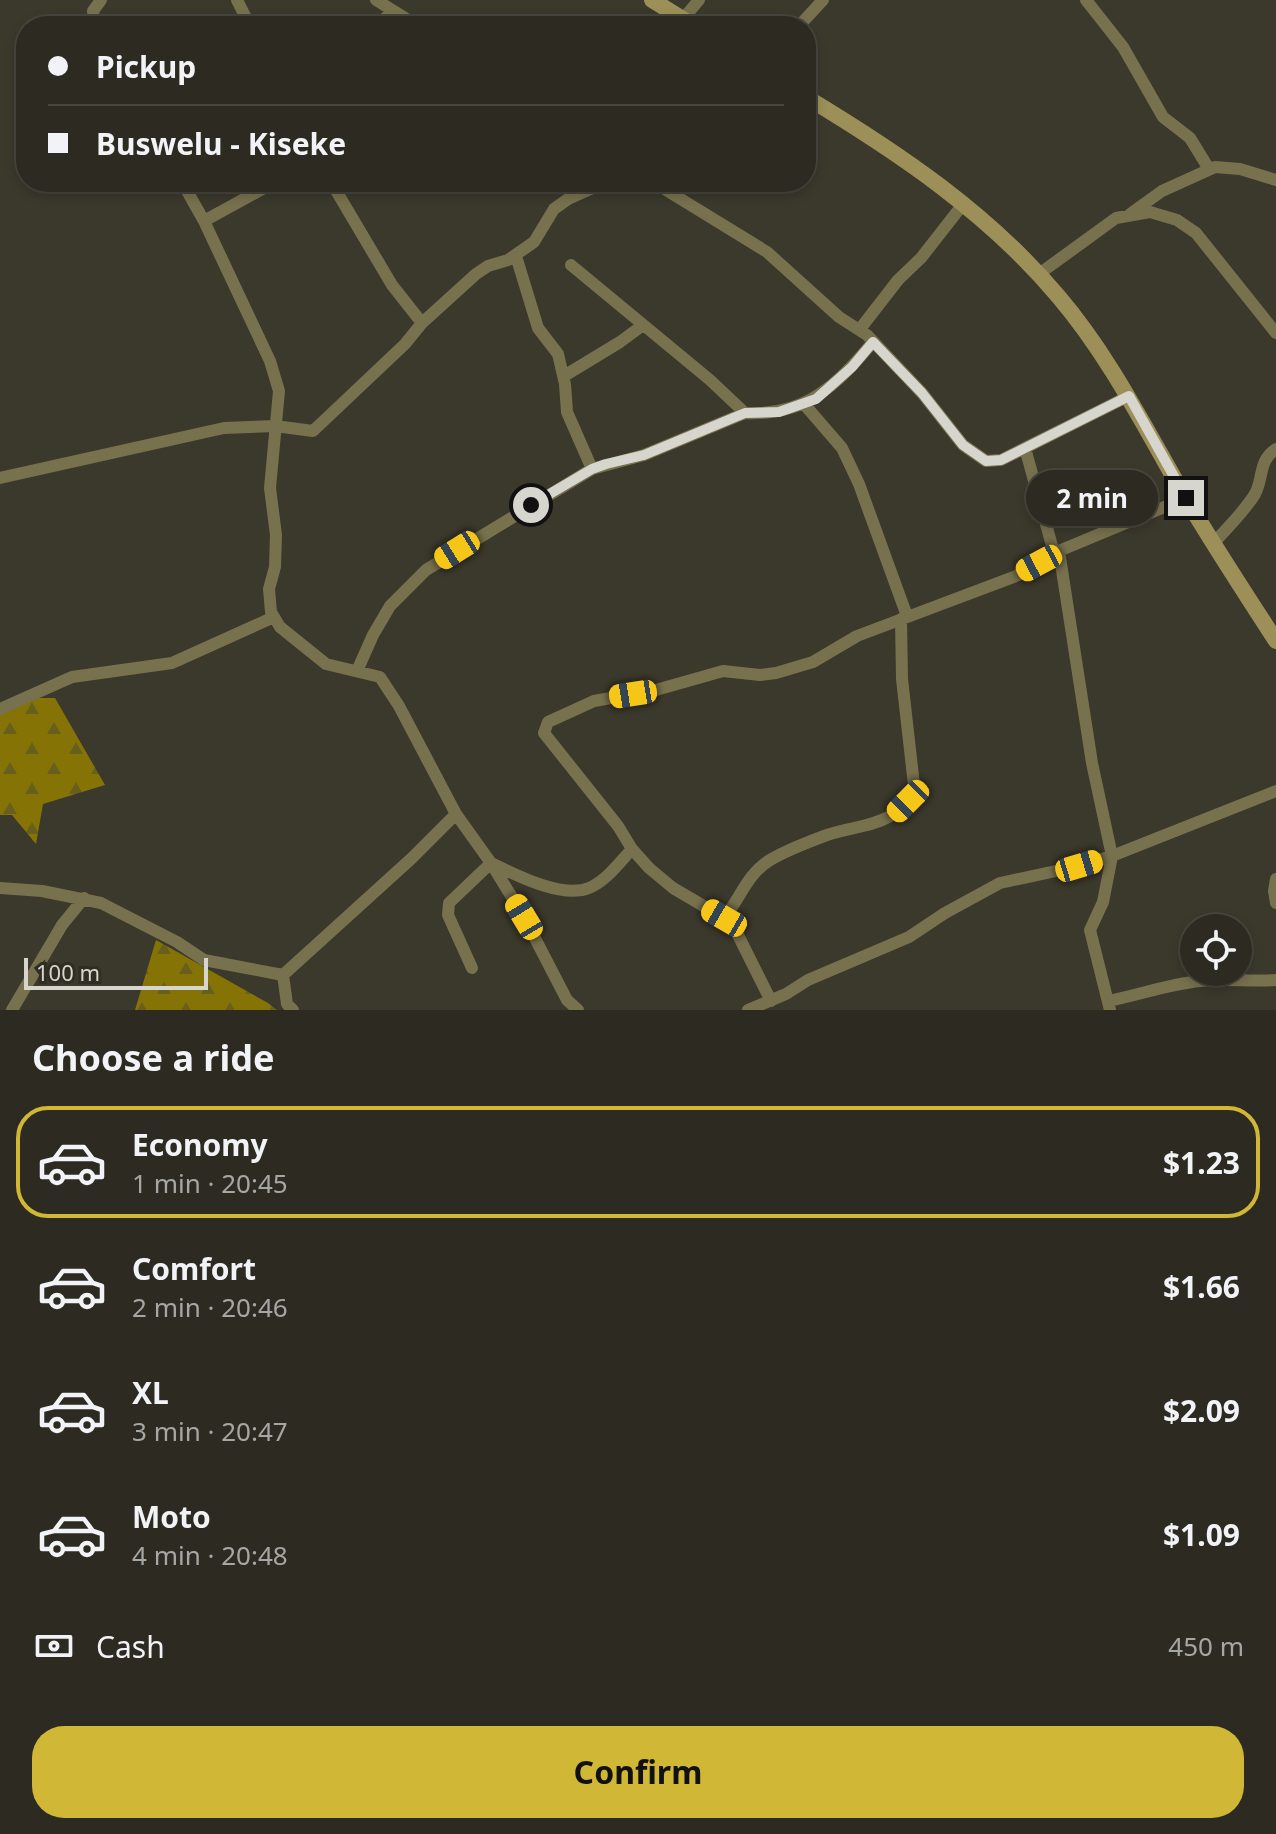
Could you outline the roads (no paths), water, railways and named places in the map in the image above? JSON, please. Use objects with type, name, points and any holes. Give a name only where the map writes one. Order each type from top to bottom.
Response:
[{"type":"main road","points":[[652,0],[678,16]]},
{"type":"main road","points":[[816,103],[877,141],[964,203],[1039,274],[1074,315],[1129,396],[1213,544],[1276,641]]},
{"type":"street","points":[[376,0],[400,16]]},
{"type":"street","points":[[808,16],[823,0]]},
{"type":"street","points":[[1086,0],[1123,47],[1163,117],[1190,138],[1209,169]]},
{"type":"street","points":[[388,16],[393,12]]},
{"type":"street","points":[[1130,214],[1162,191],[1209,169],[1226,166],[1276,180]]},
{"type":"street","points":[[188,192],[270,361],[279,391],[270,488],[276,535],[275,567],[269,589],[271,612],[280,627],[326,664],[380,677],[399,706],[456,814],[524,917],[566,1005],[578,1010]]},
{"type":"street","points":[[204,221],[257,192]]},
{"type":"street","points":[[337,192],[392,285],[422,323]]},
{"type":"street","points":[[0,478],[224,428],[275,426],[313,431],[476,274],[516,256],[534,242],[554,209],[584,192]]},
{"type":"street","points":[[667,192],[767,252],[839,317],[860,329],[922,393],[963,445],[986,461],[1001,460],[1129,396]]},
{"type":"street","points":[[673,196],[674,192]]},
{"type":"street","points":[[860,329],[964,203]]},
{"type":"street","points":[[1039,274],[1116,218],[1150,212],[1177,220],[1196,233],[1264,314],[1276,333]]},
{"type":"street","points":[[516,256],[538,328],[558,354],[564,376],[567,412],[592,469]]},
{"type":"street","points":[[571,265],[745,413]]},
{"type":"street","points":[[564,376],[643,325]]},
{"type":"street","points":[[357,671],[390,606],[426,570],[592,469],[644,455],[745,413],[764,414],[816,399],[852,367],[873,342]]},
{"type":"street","points":[[724,918],[756,870],[771,860],[829,835],[881,822],[894,815],[908,801],[914,785],[902,679],[904,618],[859,484],[842,448],[804,404]]},
{"type":"street","points":[[1025,448],[1056,552],[1092,763],[1112,856],[1103,902],[1090,930],[1109,1005],[1171,985],[1202,980],[1276,980]]},
{"type":"street","points":[[1213,544],[1253,497],[1263,462],[1276,449]]},
{"type":"street","points":[[771,1001],[748,950],[724,918],[673,888],[632,849],[618,826],[544,733],[548,722],[594,701],[656,690],[723,671],[760,675],[791,669],[828,656],[857,636],[1016,576],[1056,552],[1186,498]]},
{"type":"street","points":[[0,709],[72,677],[172,663],[274,617]]},
{"type":"street","points":[[748,1010],[808,980],[909,937],[1000,883],[1112,856],[1276,791]]},
{"type":"street","points":[[283,975],[456,814]]},
{"type":"street","points":[[491,863],[524,878],[571,891],[587,889],[603,880],[632,849]]},
{"type":"street","points":[[472,968],[448,915],[449,903],[491,863]]},
{"type":"street","points":[[1276,879],[1276,903]]},
{"type":"street","points":[[0,888],[42,891],[101,903],[177,942],[204,960],[283,975]]},
{"type":"street","points":[[12,1010],[62,925],[84,898]]},
{"type":"street","points":[[283,975],[287,1004],[293,1010]]}]
